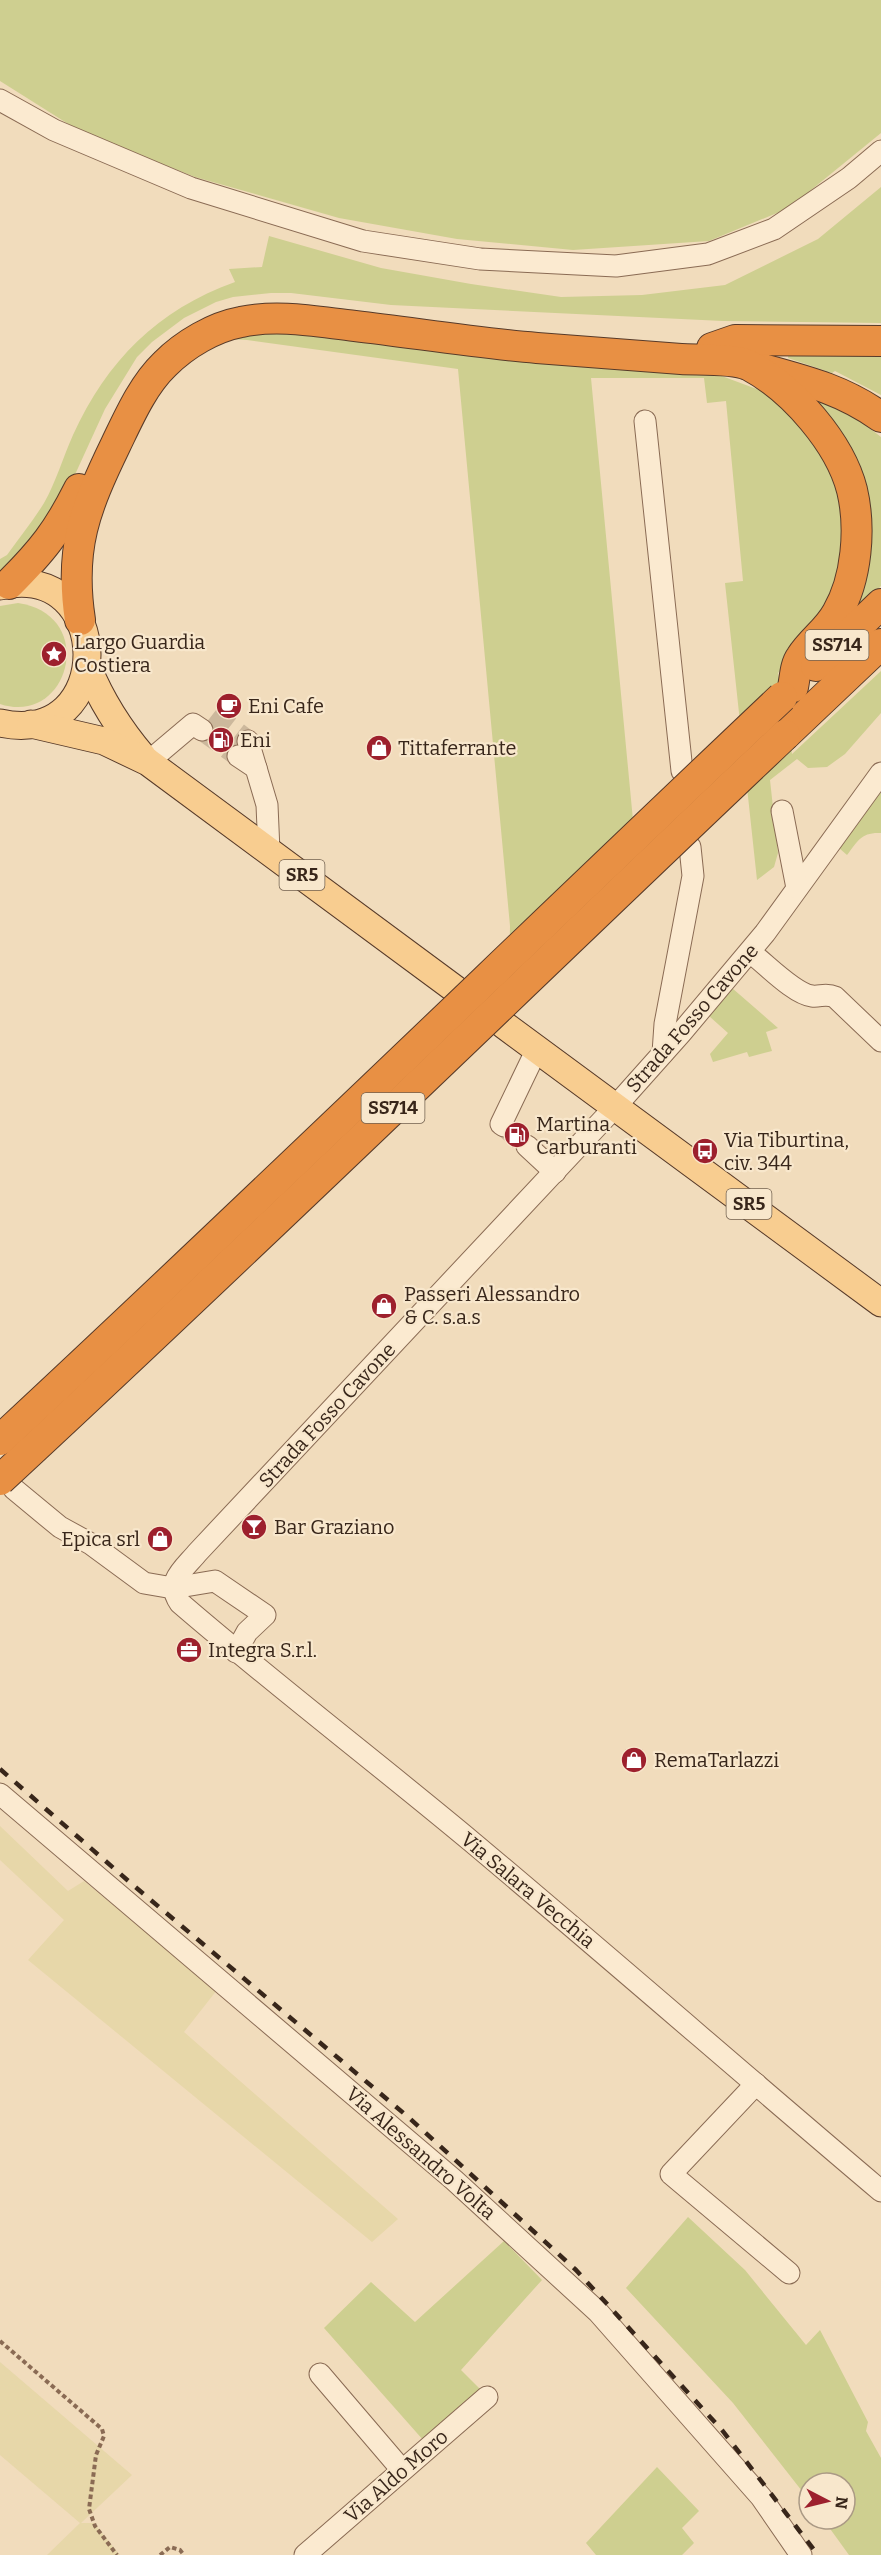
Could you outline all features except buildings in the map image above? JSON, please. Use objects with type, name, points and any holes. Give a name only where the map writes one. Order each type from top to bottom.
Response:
[{"type":"highway","points":[[4,585],[35,559],[58,530],[113,413],[144,363],[173,336],[219,311],[255,303],[299,303],[523,334],[712,348],[748,364],[828,387],[881,417]]},
{"type":"highway","points":[[80,620],[75,588],[77,545],[82,524],[127,421],[164,365],[201,337],[228,325],[261,319],[297,319],[516,346],[748,364],[784,391],[818,425],[832,444],[852,489],[855,512],[856,536],[847,593],[836,615],[799,659],[788,692]]},
{"type":"highway","points":[[712,348],[735,339],[881,341]]},
{"type":"highway","name":"SS714","points":[[0,1440],[188,1265],[531,935],[881,604]]},
{"type":"highway","name":"SS714","points":[[7,1484],[458,1046],[881,644]]},
{"type":"main road","name":"SR5","points":[[4,585],[30,584],[50,591],[67,603],[80,620],[86,635],[88,668],[110,712],[148,762]]},
{"type":"main road","name":"SR5","points":[[32,724],[57,713],[68,705],[77,694],[88,668]]},
{"type":"main road","name":"SR5","points":[[0,723],[32,724],[104,741],[148,762],[455,989]]},
{"type":"main road","name":"SR5","points":[[504,1025],[881,1303]]},
{"type":"street","points":[[0,100],[54,130],[191,188],[363,241],[480,259],[616,266],[708,254],[774,229],[849,178],[881,152]]},
{"type":"street","points":[[645,421],[682,771]]},
{"type":"street","points":[[148,762],[203,723]]},
{"type":"street","points":[[243,748],[255,768],[267,805],[269,851]]},
{"type":"street","name":"Strada Fosso Cavone","points":[[173,1590],[177,1577],[198,1552],[555,1172],[663,1053],[750,952],[881,772]]},
{"type":"street","points":[[782,811],[796,888]]},
{"type":"street","points":[[663,1053],[665,1024],[693,876],[690,847]]},
{"type":"street","points":[[750,952],[799,991],[811,996],[827,994],[835,997],[881,1041]]},
{"type":"street","points":[[504,1126],[501,1124],[537,1049]]},
{"type":"street","points":[[527,1146],[555,1172]]},
{"type":"street","points":[[7,1484],[60,1527],[91,1544],[133,1577],[157,1587],[173,1590],[216,1581],[265,1615],[247,1632],[236,1652]]},
{"type":"street","name":"Via Salara Vecchia","points":[[173,1590],[180,1603],[236,1652],[293,1695],[471,1841],[881,2191]]},
{"type":"street","name":"Via Alessandro Volta","points":[[0,1794],[454,2180],[598,2312],[761,2497],[801,2555]]},
{"type":"street","points":[[756,2084],[671,2174],[789,2273]]},
{"type":"street","points":[[320,2374],[402,2470]]},
{"type":"street","name":"Via Aldo Moro","points":[[305,2555],[487,2397]]},
{"type":"path","points":[[0,2342],[102,2429],[104,2436],[96,2455],[89,2509],[95,2526],[117,2555]]},
{"type":"path","points":[[160,2555],[170,2547],[180,2550],[184,2555]]},
{"type":"shaded area","points":[[0,1826],[68,1891],[84,1881],[217,1990],[184,2032],[398,2219],[372,2242],[28,1960],[64,1920],[0,1860]]},
{"type":"shaded area","points":[[0,2362],[132,2475],[81,2523],[94,2523],[120,2555],[47,2555],[80,2523],[0,2455]]},
{"type":"green space","points":[[0,0],[881,0],[881,133],[789,208],[709,241],[573,250],[457,239],[339,218],[195,177],[81,132],[0,81]]},
{"type":"green space","points":[[881,187],[881,323],[723,321],[391,305],[291,293],[233,297],[216,302],[184,318],[152,342],[137,357],[105,409],[62,503],[14,568],[0,570],[0,559],[7,555],[44,503],[87,408],[119,361],[158,323],[182,307],[235,282],[229,269],[262,267],[269,236],[381,268],[471,284],[561,297],[642,295],[725,285],[818,239]]},
{"type":"green space","points":[[268,327],[719,375],[765,392],[789,410],[830,461],[848,521],[832,610],[778,673],[792,754],[881,671],[881,713],[845,754],[827,767],[808,768],[797,759],[770,780],[778,853],[774,867],[757,880],[725,583],[743,581],[726,401],[707,403],[704,378],[591,378],[640,894],[508,1016],[510,926],[458,369],[247,340],[212,338]]},
{"type":"green space","points":[[789,350],[881,352],[881,395],[835,371],[832,373],[788,358]]},
{"type":"green space","points":[[810,397],[859,420],[881,437],[881,586],[855,613],[866,529]]},
{"type":"green space","points":[[18,603],[43,612],[59,627],[66,646],[65,667],[57,685],[43,700],[24,707],[0,704],[0,606]]},
{"type":"green space","points":[[881,792],[881,833],[864,836],[847,855],[839,848]]},
{"type":"green space","points":[[732,988],[778,1028],[766,1032],[772,1051],[749,1057],[747,1052],[713,1062],[710,1054],[728,1033],[709,1016]]},
{"type":"green space","points":[[688,2217],[745,2270],[806,2345],[820,2330],[868,2422],[866,2431],[881,2458],[881,2555],[849,2555],[832,2531],[857,2531],[857,2471],[797,2471],[797,2485],[733,2403],[626,2288]]},
{"type":"green space","points":[[504,2241],[542,2280],[461,2370],[481,2390],[424,2441],[324,2328],[371,2282],[415,2322]]},
{"type":"green space","points":[[657,2467],[699,2511],[682,2528],[694,2543],[682,2555],[596,2555],[586,2543]]},
{"type":"tunnel","points":[[213,714],[248,741]]},
{"type":"tunnel","points":[[202,730],[238,756]]},
{"type":"tunnel","points":[[504,1126],[527,1146]]},
{"type":"railway","points":[[0,1769],[133,1885],[407,2116],[576,2270],[722,2430],[818,2555]]},
{"type":"place","name":"Largo Guardia Costiera","points":[[54,654]]},
{"type":"place","name":"Eni Cafe","points":[[229,706]]},
{"type":"place","name":"Eni","points":[[221,740]]},
{"type":"place","name":"Tittaferrante","points":[[379,748]]},
{"type":"place","name":"Martina Carburanti","points":[[517,1135]]},
{"type":"place","name":"Via Tiburtina, civ. 344","points":[[705,1151]]},
{"type":"place","name":"Passeri Alessandro & C. s.a.s","points":[[384,1306]]},
{"type":"place","name":"Bar Graziano","points":[[254,1527]]},
{"type":"place","name":"Epica srl","points":[[160,1539]]},
{"type":"place","name":"Integra S.r.l.","points":[[189,1650]]},
{"type":"place","name":"RemaTarlazzi","points":[[634,1760]]}]
